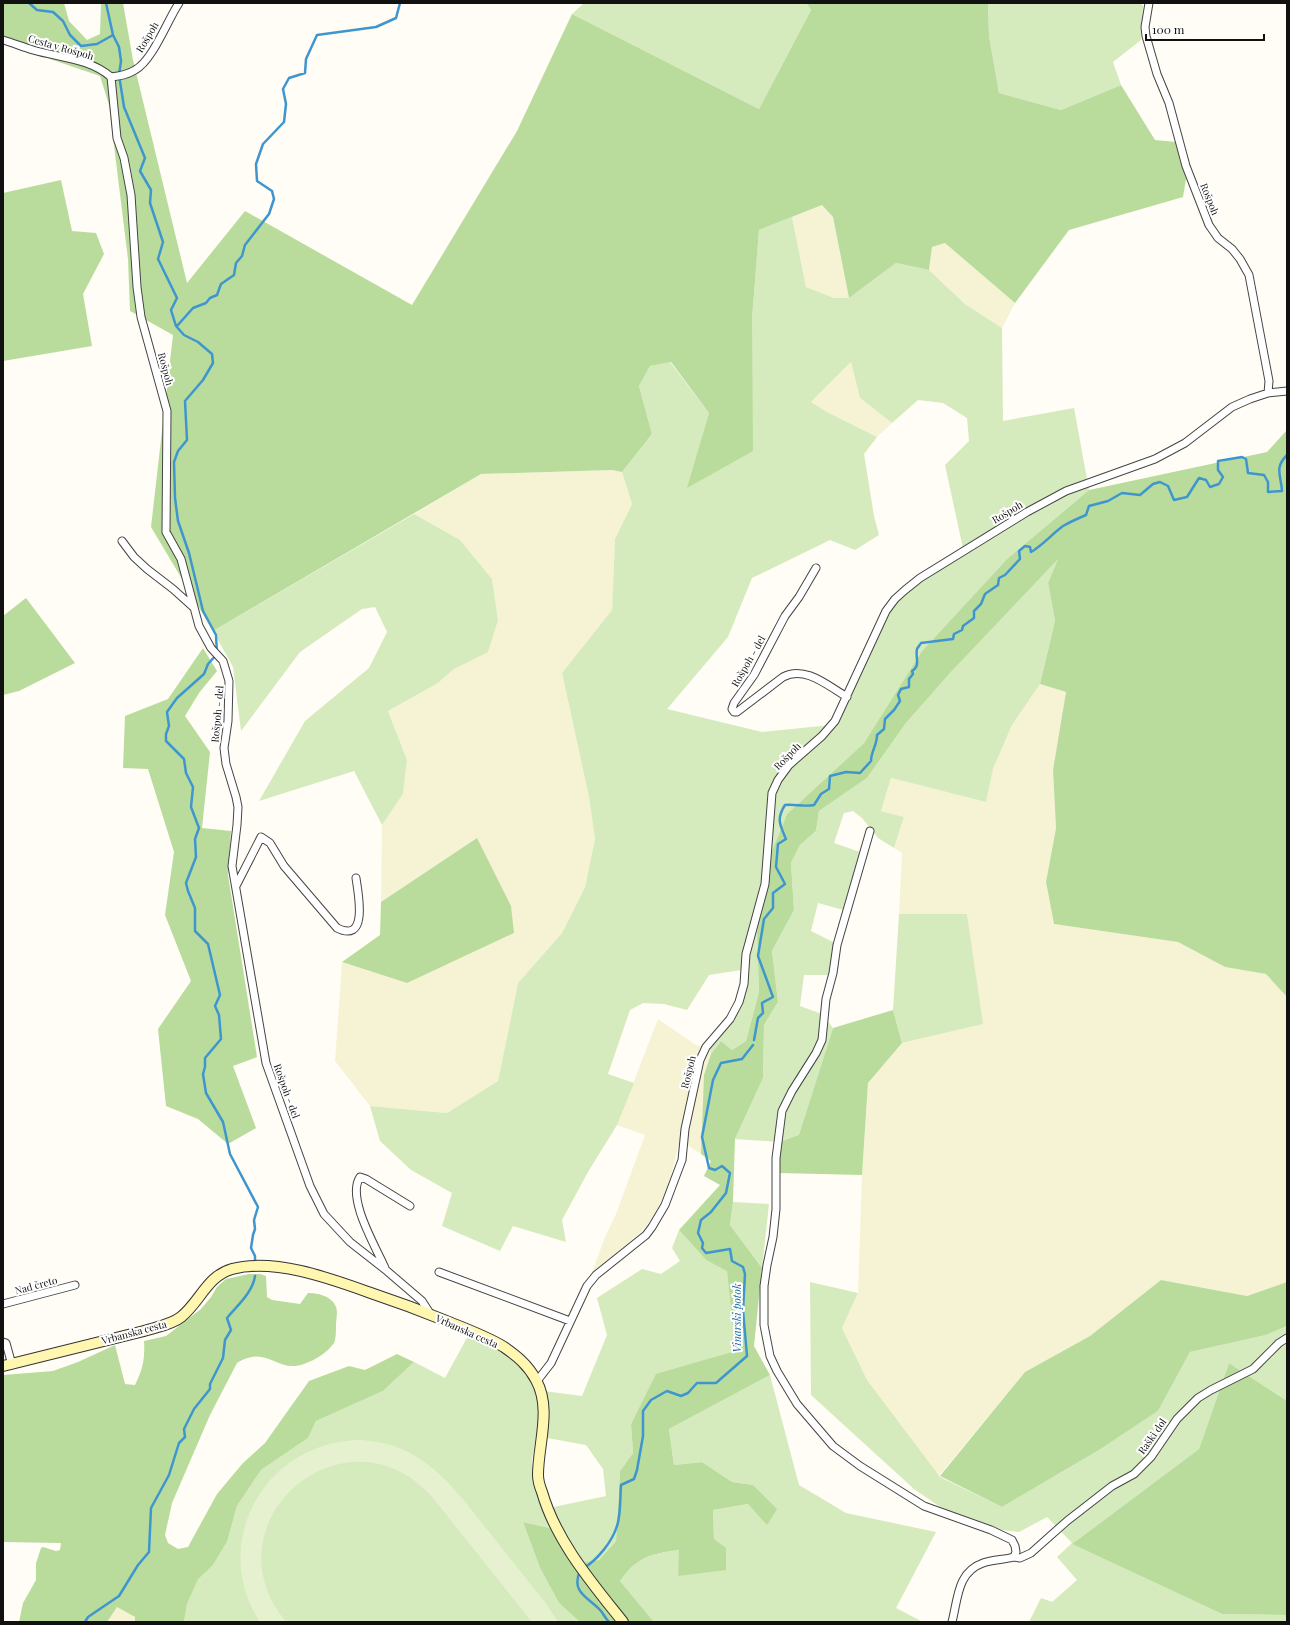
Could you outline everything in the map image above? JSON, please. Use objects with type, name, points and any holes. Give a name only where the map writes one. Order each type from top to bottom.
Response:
[{"type":"street","name":"Rošpoh","points":[[178,3],[147,58],[136,70],[125,75],[114,77],[117,138],[124,158],[131,195],[137,288],[141,317],[167,412],[166,532],[181,560],[199,626],[211,648],[223,661]]},
{"type":"street","name":"Rošpoh","points":[[1148,3],[1145,27],[1146,36],[1157,74],[1170,103],[1186,166],[1209,224],[1218,238],[1232,249],[1240,258],[1249,275],[1269,382],[1268,394]]},
{"type":"street","name":"Cesta v Rošpoh","points":[[3,40],[33,50],[83,62],[114,77]]},
{"type":"street","name":"Rošpoh","points":[[536,1381],[551,1363],[587,1286],[596,1275],[646,1235],[665,1204],[682,1160],[685,1129],[700,1060],[706,1047],[734,1013],[744,984],[746,954],[764,884],[772,794],[778,780],[789,766],[822,736],[835,721],[886,611],[895,599],[920,578],[1027,512],[1060,494],[1115,472],[1155,459],[1185,443],[1232,407],[1250,399],[1287,391]]},
{"type":"street","points":[[122,541],[134,557],[147,569],[194,607]]},
{"type":"street","name":"Rošpoh - del","points":[[816,568],[799,597],[785,616],[754,675],[734,703],[732,709],[734,712],[738,712],[783,677],[796,673],[812,676],[847,697]]},
{"type":"street","name":"Rošpoh - del","points":[[223,661],[229,681],[230,697],[224,748],[226,764],[238,807],[232,866],[266,1063],[310,1186],[324,1214],[350,1242],[422,1301],[431,1315]]},
{"type":"street","points":[[870,831],[837,945],[833,973],[826,999],[822,1040],[782,1111],[776,1158],[776,1208],[773,1237],[766,1265],[764,1286],[764,1324],[770,1356],[777,1371],[797,1404],[833,1446],[860,1466],[924,1506],[991,1530],[1012,1540],[1016,1552],[1014,1557]]},
{"type":"street","points":[[236,886],[261,837],[270,843],[284,866],[337,928],[346,931],[354,929],[358,924],[360,915],[356,878]]},
{"type":"street","name":"Rošpoh - del","points":[[386,1271],[366,1228],[358,1205],[356,1187],[357,1182],[360,1177],[366,1179],[410,1206]]},
{"type":"street","name":"Vrbanska cesta","points":[[7,1366],[168,1324],[183,1315],[212,1280],[220,1274],[231,1269],[246,1267],[267,1267],[296,1270],[327,1278],[431,1315],[502,1346],[522,1360],[536,1381],[542,1394],[543,1424],[538,1477],[544,1501],[557,1529],[580,1566],[623,1622]]},
{"type":"street","points":[[439,1272],[570,1321]]},
{"type":"street","name":"Nad čreto","points":[[3,1304],[75,1285]]},
{"type":"street","name":"Raški dol","points":[[952,1622],[959,1587],[964,1576],[972,1568],[984,1563],[1014,1557],[1020,1558],[1031,1553],[1112,1486],[1134,1474],[1151,1457],[1177,1419],[1198,1398],[1210,1390],[1253,1369],[1279,1343],[1287,1338]]},
{"type":"street","points":[[3,1342],[6,1343],[7,1366]]},
{"type":"shaded area","points":[[822,205],[833,217],[849,298],[834,298],[806,287],[792,217]]},
{"type":"shaded area","points":[[945,243],[1015,303],[1002,328],[965,304],[929,270],[932,247]]},
{"type":"shaded area","points":[[851,362],[860,398],[892,423],[877,437],[827,412],[811,402]]},
{"type":"shaded area","points":[[612,470],[622,472],[632,504],[615,539],[612,610],[562,673],[589,797],[595,839],[585,887],[562,933],[518,983],[498,1081],[447,1113],[370,1106],[335,1061],[342,962],[407,983],[477,838],[381,902],[382,825],[403,794],[407,760],[388,711],[438,683],[454,669],[498,620],[492,579],[460,540],[414,514],[481,474]]},
{"type":"shaded area","points":[[1040,684],[1066,692],[1053,770],[1056,828],[1046,882],[1054,924],[1178,942],[1225,967],[1266,974],[1287,997],[1287,1282],[1247,1296],[1161,1280],[1090,1336],[1025,1372],[938,1477],[867,1380],[842,1328],[858,1293],[862,1175],[868,1083],[902,1043],[982,1024],[967,914],[899,914],[902,853],[894,848],[904,817],[881,811],[891,778],[986,802],[993,769],[1012,725]]},
{"type":"shaded area","points":[[658,1019],[696,1045],[710,1048],[711,1054],[701,1154],[680,1140],[667,1191],[648,1224],[640,1233],[591,1275],[605,1237],[616,1214],[645,1135],[617,1125]]},
{"type":"shaded area","points":[[117,1607],[136,1618],[135,1622],[107,1622]]},
{"type":"green space","points":[[3,3],[64,3],[69,21],[87,40],[100,34],[101,3],[123,3],[133,60],[187,283],[245,211],[412,305],[517,131],[572,14],[759,109],[811,10],[806,3],[988,3],[989,36],[999,93],[1061,110],[1121,85],[1155,140],[1176,142],[1186,179],[1183,197],[1069,230],[1015,303],[945,243],[932,247],[929,270],[896,263],[849,298],[833,217],[822,205],[759,230],[752,319],[753,451],[687,488],[709,413],[671,362],[650,366],[639,386],[652,434],[622,472],[612,470],[481,474],[213,631],[151,527],[173,335],[130,311],[128,259],[109,105],[100,76],[3,43]]},
{"type":"green space","points":[[584,3],[806,3],[811,10],[759,109],[572,14]]},
{"type":"green space","points":[[988,3],[1141,3],[1143,6],[1141,40],[1113,62],[1121,85],[1061,110],[999,93],[989,36]]},
{"type":"green space","points":[[61,180],[72,231],[96,233],[104,254],[83,294],[92,346],[3,361],[3,193]]},
{"type":"green space","points":[[792,217],[806,287],[834,298],[849,298],[896,263],[929,270],[965,304],[1002,328],[1003,421],[1074,408],[1089,490],[1007,559],[922,651],[864,743],[787,814],[772,851],[766,873],[757,932],[759,992],[746,1041],[732,1050],[721,1041],[711,1054],[710,1048],[731,1021],[742,1003],[745,993],[748,969],[709,975],[687,1010],[664,1004],[643,1003],[630,1010],[608,1074],[634,1083],[617,1125],[588,1172],[562,1220],[566,1242],[513,1226],[500,1251],[442,1226],[452,1193],[411,1170],[380,1141],[370,1106],[447,1113],[498,1081],[518,983],[562,933],[585,887],[595,839],[589,797],[562,673],[612,610],[615,539],[632,504],[622,472],[652,434],[639,386],[650,366],[670,362],[709,413],[688,488],[752,319],[759,230]],"holes":[[[851,362],[860,398],[892,423],[918,400],[943,403],[967,418],[969,441],[945,465],[964,553],[893,602],[831,725],[762,732],[667,709],[728,637],[752,578],[830,540],[855,550],[879,535],[874,516],[864,454],[877,437],[827,412],[811,402]]]},
{"type":"green space","points":[[1287,430],[1287,997],[1266,974],[1225,967],[1178,942],[1054,924],[1046,882],[1056,828],[1053,770],[1066,692],[1040,684],[1055,621],[1048,583],[1058,559],[951,672],[906,723],[867,778],[819,811],[816,831],[800,845],[791,863],[794,910],[772,951],[778,1002],[764,1025],[763,1078],[735,1139],[733,1202],[730,1225],[762,1268],[754,1346],[770,1375],[669,1429],[674,1465],[702,1462],[732,1482],[753,1485],[777,1509],[767,1525],[748,1504],[713,1510],[714,1539],[726,1548],[726,1570],[678,1576],[679,1550],[660,1553],[645,1558],[626,1573],[620,1581],[654,1622],[580,1622],[559,1603],[540,1568],[523,1522],[554,1529],[573,1564],[599,1560],[616,1541],[620,1471],[633,1453],[631,1424],[656,1374],[735,1351],[727,1271],[706,1260],[679,1230],[720,1185],[704,1176],[711,1161],[701,1154],[704,1075],[711,1054],[721,1041],[732,1050],[746,1041],[759,992],[757,932],[766,873],[772,851],[787,814],[864,743],[922,651],[1007,559],[1089,490],[1267,452]]},
{"type":"green space","points":[[414,514],[460,540],[492,579],[498,620],[488,652],[454,669],[438,683],[388,711],[407,760],[403,794],[382,825],[354,771],[259,801],[305,721],[369,668],[387,632],[375,607],[362,609],[300,652],[241,731],[233,667],[213,631]]},
{"type":"green space","points":[[1059,557],[1048,583],[1055,621],[1040,684],[1012,725],[993,769],[986,802],[891,778],[881,811],[904,817],[894,848],[878,838],[862,818],[853,811],[844,813],[834,843],[860,852],[843,910],[818,903],[811,931],[835,943],[829,975],[804,975],[800,1006],[822,1014],[833,1028],[799,1136],[780,1142],[735,1139],[763,1078],[764,1025],[778,1002],[772,951],[794,910],[791,863],[800,845],[816,831],[819,811],[867,778],[906,723],[951,672]]},
{"type":"green space","points":[[26,598],[75,663],[19,691],[3,695],[3,616]]},
{"type":"green space","points":[[203,648],[217,671],[199,693],[185,716],[210,752],[202,828],[231,831],[228,875],[257,1057],[233,1066],[256,1128],[228,1144],[198,1119],[166,1106],[158,1029],[191,981],[165,915],[174,852],[148,769],[123,768],[125,716],[168,699]]},
{"type":"green space","points":[[477,838],[511,906],[514,933],[407,983],[342,962],[380,935],[381,902]]},
{"type":"green space","points":[[899,914],[967,914],[983,1024],[902,1043],[893,1010]]},
{"type":"green space","points":[[893,1010],[902,1043],[868,1083],[862,1175],[779,1173],[780,1142],[799,1135],[833,1028]]},
{"type":"green space","points":[[733,1202],[769,1204],[762,1268],[730,1225]]},
{"type":"green space","points":[[679,1230],[706,1260],[727,1270],[735,1351],[656,1375],[631,1424],[633,1453],[620,1471],[616,1541],[599,1560],[573,1564],[554,1529],[523,1522],[540,1568],[559,1603],[580,1622],[184,1622],[187,1604],[198,1578],[213,1565],[227,1542],[237,1506],[261,1470],[308,1438],[316,1421],[383,1391],[414,1362],[445,1378],[469,1334],[500,1346],[520,1365],[536,1390],[582,1396],[607,1335],[597,1298],[642,1269],[661,1274],[680,1261],[672,1248]],"holes":[[[536,1436],[586,1445],[603,1469],[606,1496],[544,1509],[536,1485],[532,1466]]]},
{"type":"green space","points":[[249,1274],[260,1274],[266,1276],[267,1297],[272,1300],[300,1304],[308,1293],[320,1295],[331,1300],[337,1311],[335,1341],[324,1353],[304,1364],[294,1366],[286,1365],[257,1357],[248,1358],[237,1363],[210,1415],[172,1503],[165,1535],[168,1543],[178,1549],[188,1547],[217,1494],[243,1463],[265,1443],[309,1381],[349,1366],[365,1370],[397,1354],[414,1362],[383,1391],[316,1421],[308,1438],[261,1470],[237,1506],[227,1542],[213,1565],[198,1579],[187,1604],[184,1622],[135,1622],[135,1617],[117,1607],[107,1622],[19,1622],[23,1603],[36,1580],[36,1563],[41,1548],[43,1547],[56,1551],[60,1550],[61,1543],[3,1542],[3,1375],[53,1371],[78,1362],[115,1345],[125,1384],[135,1385],[143,1364],[144,1341],[166,1336],[201,1309],[217,1287],[226,1279]]},
{"type":"green space","points":[[1161,1280],[1247,1296],[1287,1282],[1287,1326],[1266,1335],[1190,1352],[1158,1411],[1099,1450],[1002,1507],[940,1476],[1025,1372],[1090,1336]]},
{"type":"green space","points":[[810,1282],[858,1293],[842,1328],[867,1380],[940,1477],[1002,1507],[1099,1450],[1158,1411],[1190,1352],[1266,1335],[1287,1326],[1287,1401],[1229,1363],[1199,1449],[1072,1544],[1222,1614],[1287,1615],[1287,1622],[1029,1622],[1041,1598],[1052,1602],[1077,1580],[1057,1557],[1072,1543],[1047,1517],[1019,1532],[987,1528],[946,1511],[914,1489],[811,1395]]},
{"type":"green space","points":[[1229,1363],[1287,1401],[1287,1615],[1222,1614],[1072,1544],[1199,1449]]},
{"type":"green space","points":[[770,1375],[799,1485],[846,1513],[936,1532],[896,1608],[923,1622],[654,1622],[620,1581],[639,1561],[653,1555],[680,1550],[678,1576],[714,1539],[713,1510],[748,1504],[768,1525],[753,1485],[732,1482],[702,1462],[674,1465],[669,1429]]},
{"type":"green space","points":[[360,1440],[382,1443],[401,1449],[418,1458],[433,1469],[460,1496],[545,1602],[558,1622],[532,1622],[433,1498],[399,1471],[362,1462],[327,1468],[296,1485],[274,1513],[262,1546],[265,1584],[286,1622],[260,1622],[246,1591],[240,1560],[244,1530],[255,1501],[273,1477],[297,1458],[327,1445]]},
{"type":"waterway","points":[[29,3],[37,10],[53,12],[63,21],[70,35],[81,46],[97,44],[113,35]]},
{"type":"waterway","points":[[106,3],[113,35],[119,47],[121,61],[119,75],[124,107],[145,158],[140,171],[151,190],[150,203],[163,242],[158,259],[177,298],[171,310],[176,326],[184,335],[198,342],[212,354],[213,363],[203,380],[185,401],[187,440],[178,451],[174,462],[175,498],[178,521],[189,553],[203,611],[216,635],[217,654],[208,664],[204,674],[177,698],[167,712],[169,726],[166,734],[166,741],[184,759],[186,773],[193,787],[191,807],[199,828],[195,839],[196,857],[186,883],[195,908],[195,931],[208,944],[220,995],[215,1006],[219,1015],[221,1039],[205,1058],[203,1074],[206,1093],[223,1122],[230,1154],[258,1207],[254,1220],[255,1229],[251,1248],[255,1256],[255,1264]]},
{"type":"waterway","points":[[177,326],[193,308],[206,303],[210,298],[217,295],[221,284],[234,275],[236,263],[242,256],[245,245],[269,214],[274,199],[272,191],[257,181],[256,164],[263,144],[284,122],[286,104],[283,89],[289,78],[305,73],[306,59],[317,35],[376,27],[396,18],[400,3]]},
{"type":"waterway","name":"Vinarski potok","points":[[754,1040],[758,1018],[763,1013],[762,1003],[773,997],[758,956],[764,919],[773,908],[773,893],[785,884],[776,867],[778,844],[786,839],[780,822],[782,810],[785,805],[814,805],[821,794],[829,789],[830,776],[846,772],[860,773],[871,761],[877,735],[884,729],[885,719],[900,701],[898,695],[901,689],[909,687],[909,679],[917,664],[917,649],[921,643],[953,639],[954,634],[962,630],[963,626],[974,618],[974,611],[981,604],[985,594],[998,585],[999,578],[1005,575],[1020,559],[1019,551],[1025,546],[1030,547],[1031,552],[1063,526],[1086,515],[1089,506],[1108,501],[1122,493],[1140,495],[1153,484],[1160,482],[1168,486],[1174,500],[1187,497],[1199,478],[1206,480],[1210,487],[1219,484],[1223,477],[1218,470],[1218,461],[1242,457],[1246,459],[1248,473],[1264,475],[1268,482],[1268,492],[1282,491],[1279,468],[1287,455]]},
{"type":"waterway","name":"Vinarski potok","points":[[584,1568],[604,1550],[615,1532],[619,1516],[621,1485],[634,1479],[643,1436],[643,1411],[651,1400],[667,1391],[681,1396],[688,1393],[697,1383],[716,1383],[747,1356],[743,1310],[745,1274],[743,1267],[732,1261],[730,1249],[706,1253],[702,1248],[703,1243],[698,1233],[701,1220],[711,1212],[726,1193],[730,1173],[722,1166],[715,1170],[709,1168],[702,1137],[713,1080],[721,1063],[742,1059],[753,1045]]},
{"type":"waterway","points":[[85,1622],[88,1617],[119,1596],[138,1565],[149,1552],[151,1508],[169,1475],[179,1443],[185,1437],[184,1429],[194,1409],[210,1389],[210,1384],[223,1358],[225,1340],[231,1330],[227,1318],[248,1293],[254,1282],[255,1276]]},
{"type":"waterway","name":"Vinarski potok","points":[[580,1571],[578,1579],[579,1590],[597,1606],[609,1622]]}]
